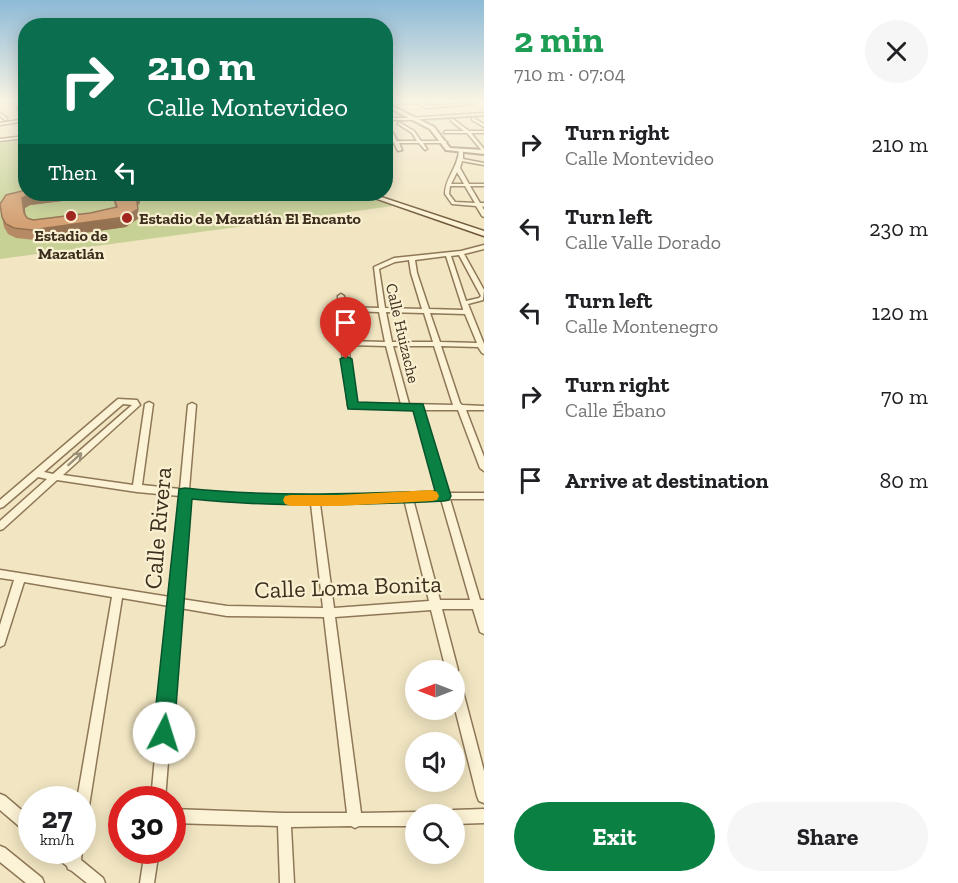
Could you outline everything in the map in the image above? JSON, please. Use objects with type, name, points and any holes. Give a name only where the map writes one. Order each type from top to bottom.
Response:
[{"type":"main road","points":[[387,201],[484,234]]},
{"type":"street","points":[[450,141],[462,160],[483,164]]},
{"type":"street","points":[[400,150],[396,142],[445,142],[455,149],[484,152]]},
{"type":"street","points":[[421,142],[425,149]]},
{"type":"street","points":[[475,152],[483,164]]},
{"type":"street","points":[[462,160],[448,184],[447,194],[454,203],[482,205]]},
{"type":"street","points":[[458,169],[482,205],[484,215]]},
{"type":"street","points":[[448,184],[484,185]]},
{"type":"street","name":"Calle Huizache","points":[[406,407],[389,344],[376,268],[386,261],[461,253],[484,247]]},
{"type":"street","points":[[465,303],[484,296],[461,253],[484,253]]},
{"type":"street","points":[[344,343],[437,344],[482,349],[448,254]]},
{"type":"street","points":[[412,258],[456,404],[461,408],[484,468]]},
{"type":"street","points":[[341,296],[352,406],[484,408]]},
{"type":"street","points":[[342,309],[468,312]]},
{"type":"street","points":[[0,505],[120,401],[131,400],[136,405],[0,526]]},
{"type":"street","points":[[137,489],[149,404]]},
{"type":"street","name":"Calle Rivera","points":[[159,786],[192,405]]},
{"type":"street","points":[[418,407],[444,496],[480,604],[484,629]]},
{"type":"street","points":[[36,474],[137,489],[231,498],[315,501],[408,496],[484,496]]},
{"type":"street","points":[[408,496],[449,660]]},
{"type":"street","points":[[315,501],[355,821]]},
{"type":"street","name":"Calle Loma Bonita","points":[[0,574],[227,611],[329,613],[428,607],[435,604],[480,604]]},
{"type":"street","points":[[0,642],[20,577]]},
{"type":"street","points":[[85,786],[118,593]]},
{"type":"street","points":[[464,720],[484,795]]},
{"type":"street","points":[[0,801],[18,816]]},
{"type":"street","points":[[186,816],[355,821],[405,819]]},
{"type":"street","points":[[465,817],[484,816]]},
{"type":"street","points":[[284,820],[287,883]]},
{"type":"street","points":[[0,853],[37,883]]},
{"type":"street","points":[[80,864],[98,883]]},
{"type":"street","points":[[147,883],[150,864]]},
{"type":"green space","points":[[18,141],[18,201],[378,201],[393,206],[0,259],[0,143]]},
{"type":"building","points":[[18,192],[18,201],[22,201],[24,213],[27,218],[33,220],[117,207],[115,201],[137,201],[138,209],[125,217],[32,230],[14,228],[6,224],[2,217],[0,204],[6,195]]},
{"type":"slow traffic","points":[[291,500],[338,501],[432,496]]},
{"type":"place","name":"Estadio de Mazatlán","points":[[71,216]]},
{"type":"place","name":"Estadio de Mazatlán El Encanto","points":[[127,218]]},
{"type":"route","points":[[164,733],[185,493],[231,498],[315,501],[444,496],[418,407],[352,406],[346,359]]}]
